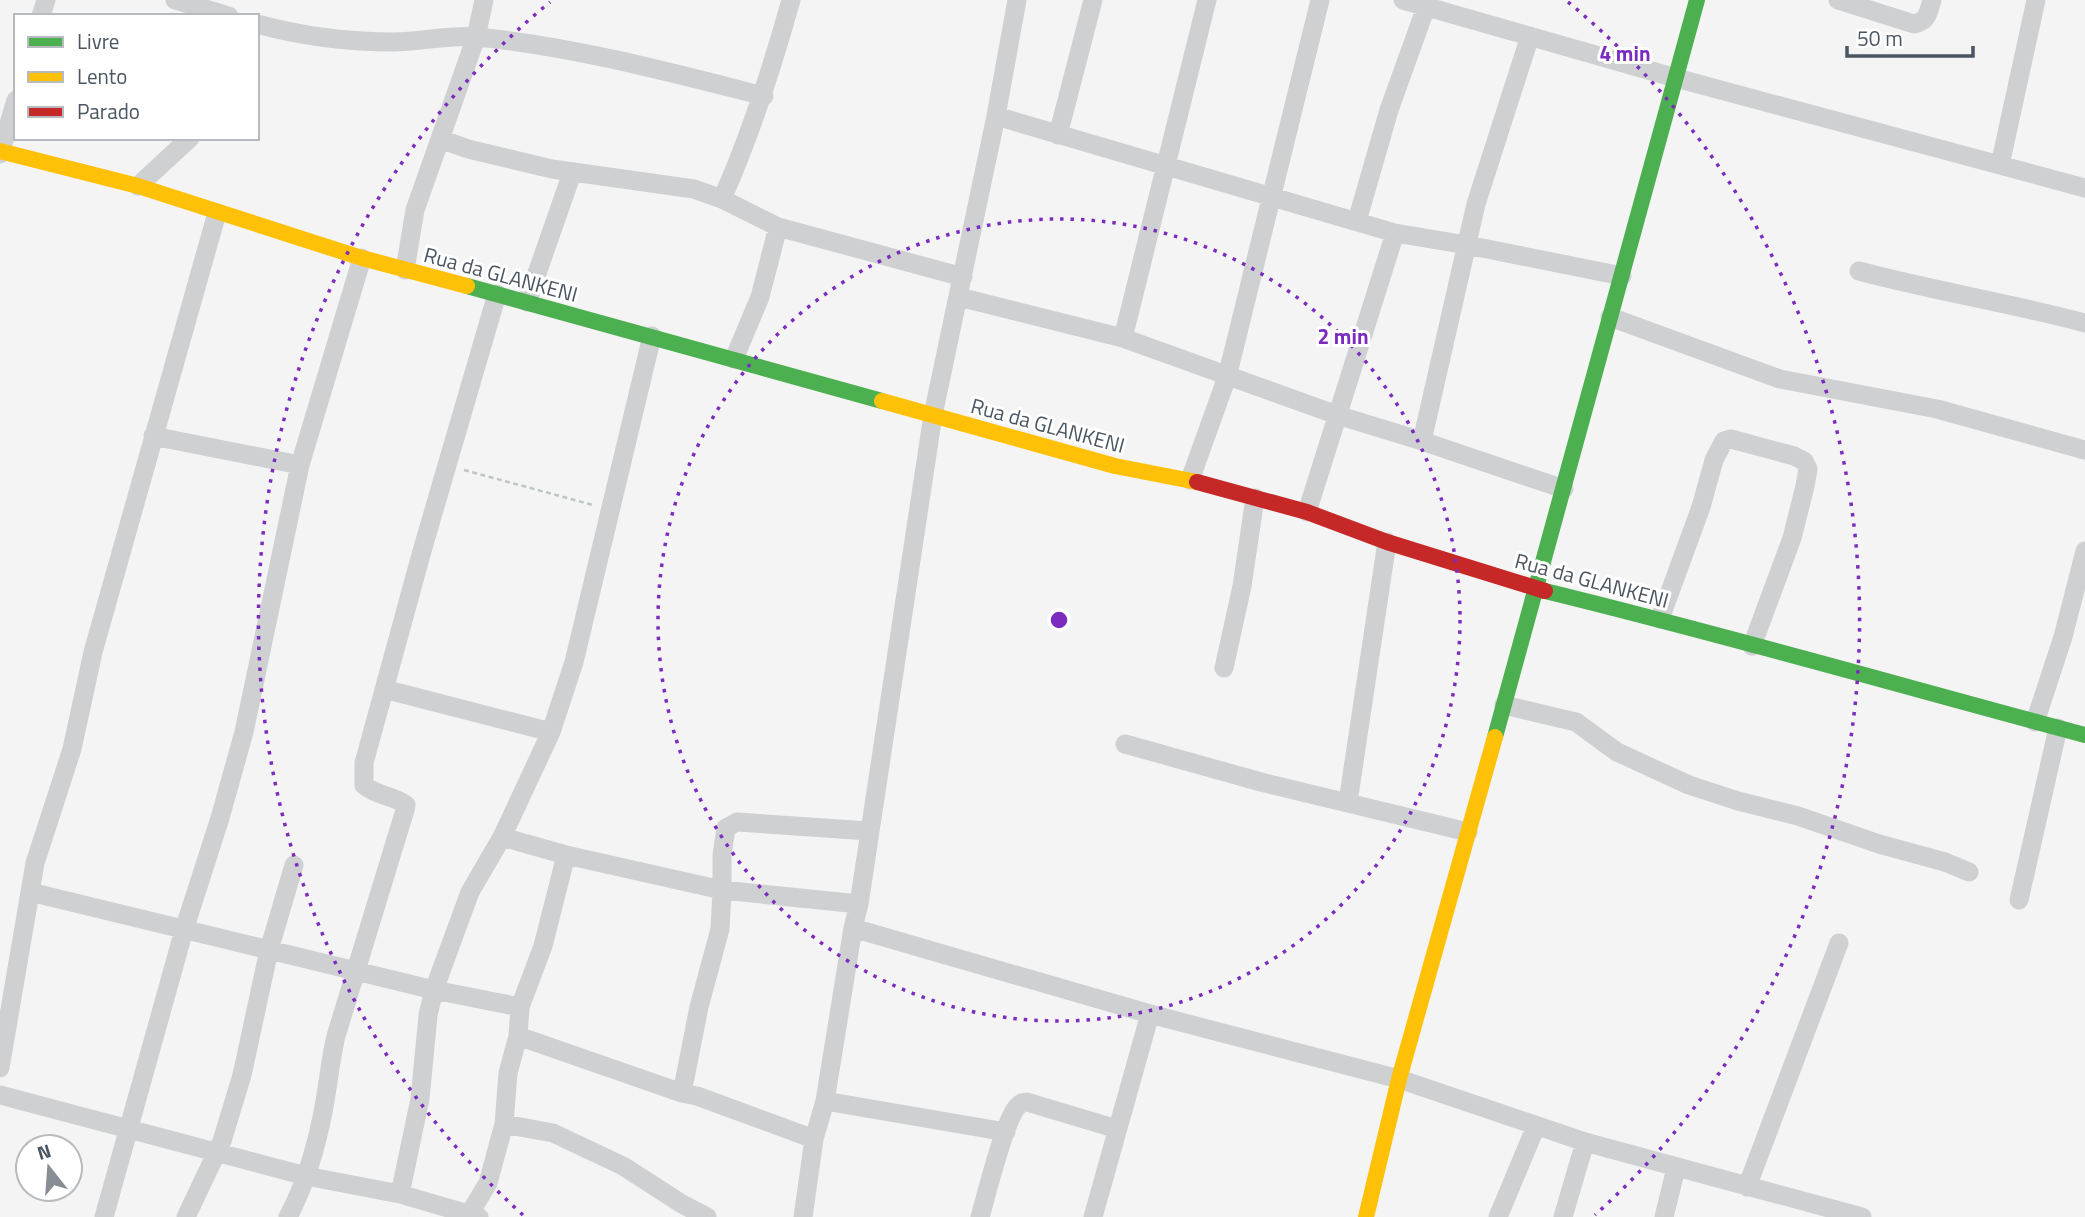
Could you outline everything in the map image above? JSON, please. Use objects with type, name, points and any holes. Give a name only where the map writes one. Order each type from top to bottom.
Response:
[{"type":"street","points":[[175,0],[222,14]]},
{"type":"street","points":[[405,270],[415,210],[476,37],[484,0]]},
{"type":"street","points":[[722,199],[764,96],[791,0]]},
{"type":"street","points":[[807,1216],[814,1139],[825,1101],[859,904],[933,415],[996,116],[1017,0]]},
{"type":"street","points":[[1058,135],[1093,0]]},
{"type":"street","points":[[1122,338],[1207,0]]},
{"type":"street","points":[[1191,480],[1227,377],[1320,0]]},
{"type":"street","points":[[1403,0],[1675,78],[2085,188]]},
{"type":"street","points":[[1366,1217],[1399,1079],[1697,0]]},
{"type":"street","points":[[1838,0],[1914,24],[1923,22],[1927,17],[1932,0]]},
{"type":"street","points":[[2000,165],[2036,0]]},
{"type":"street","points":[[1357,221],[1389,110],[1426,7]]},
{"type":"street","points":[[259,24],[337,40],[393,42],[476,37],[601,55],[764,96]]},
{"type":"street","points":[[1422,441],[1476,204],[1530,36]]},
{"type":"street","points":[[0,152],[14,106]]},
{"type":"street","points":[[996,116],[1395,233],[1467,244],[1622,276]]},
{"type":"street","points":[[440,139],[468,149],[572,173],[694,189],[722,199],[778,227],[963,277]]},
{"type":"street","points":[[138,186],[188,140]]},
{"type":"street","name":"Rua da GLANKENI","points":[[0,152],[138,186],[362,258],[1115,466],[1191,480],[1307,512],[1387,542],[1536,589],[1660,619],[2085,735]]},
{"type":"street","points":[[527,302],[572,173]]},
{"type":"street","points":[[0,1068],[2,1038],[35,863],[72,749],[93,652],[217,213]]},
{"type":"street","points":[[734,359],[760,297],[778,227]]},
{"type":"street","points":[[1307,512],[1395,233]]},
{"type":"street","points":[[104,1217],[184,930],[244,732],[300,465],[362,258]]},
{"type":"street","points":[[1859,271],[2085,323]]},
{"type":"street","points":[[288,1217],[306,1177],[323,1115],[329,1063],[336,1036],[406,805],[395,798],[370,791],[364,785],[364,763],[497,294]]},
{"type":"street","points":[[959,297],[1122,338],[1337,415],[1563,489]]},
{"type":"street","points":[[1610,317],[1780,379],[1937,409],[2085,450]]},
{"type":"street","points":[[400,1194],[420,1099],[428,1015],[434,990],[470,892],[502,837],[551,732],[574,662],[652,336]]},
{"type":"street","points":[[153,436],[300,465]]},
{"type":"street","points":[[1660,619],[1701,508],[1714,460],[1724,441],[1731,439],[1794,456],[1804,461],[1808,469],[1805,486],[1792,538],[1752,646]]},
{"type":"street","points":[[1224,668],[1255,498]]},
{"type":"street","points":[[1348,802],[1387,542]]},
{"type":"street","points":[[2035,722],[2063,636],[2085,551]]},
{"type":"street","points":[[384,689],[551,732]]},
{"type":"street","points":[[1504,705],[1576,722],[1617,752],[1689,785],[1798,816],[1879,845],[1945,862],[1969,872]]},
{"type":"street","points":[[2019,901],[2058,728]]},
{"type":"street","points":[[1125,744],[1261,782],[1468,832]]},
{"type":"street","points":[[682,1093],[699,1007],[720,929],[722,855],[726,828],[733,822],[869,831]]},
{"type":"street","points":[[502,837],[566,855],[722,890],[859,904]]},
{"type":"street","points":[[0,1095],[306,1177],[400,1194],[463,1214],[488,1183],[504,1124],[508,1073],[518,1036],[520,1007],[543,946],[566,855]]},
{"type":"street","points":[[186,1217],[216,1153],[242,1075],[269,950],[294,865]]},
{"type":"street","points":[[30,892],[434,990],[520,1007]]},
{"type":"street","points":[[853,928],[1150,1014],[1399,1079],[1586,1142],[1862,1217]]},
{"type":"street","points":[[1747,1187],[1839,943]]},
{"type":"street","points":[[1093,1217],[1150,1014]]},
{"type":"street","points":[[518,1036],[697,1096],[814,1139]]},
{"type":"street","points":[[825,1101],[1006,1132]]},
{"type":"street","points":[[980,1217],[1006,1132],[1016,1108],[1022,1102],[1117,1129]]},
{"type":"street","points":[[504,1124],[553,1133],[623,1166],[707,1217]]},
{"type":"street","points":[[1498,1217],[1536,1126]]},
{"type":"street","points":[[1563,1217],[1586,1142]]},
{"type":"street","points":[[1664,1217],[1676,1168]]},
{"type":"path","points":[[447,465],[610,510]]},
{"type":"traffic: fast","points":[[1495,737],[1697,0]]},
{"type":"traffic: fast","points":[[467,286],[882,401]]},
{"type":"traffic: fast","points":[[1545,591],[2085,735]]},
{"type":"traffic: slow","points":[[0,151],[138,186],[362,258],[467,286]]},
{"type":"traffic: slow","points":[[882,401],[1115,466],[1197,482]]},
{"type":"traffic: slow","points":[[1366,1217],[1399,1079],[1495,737]]},
{"type":"traffic: jam","points":[[1197,482],[1307,512],[1387,542],[1545,591]]}]
